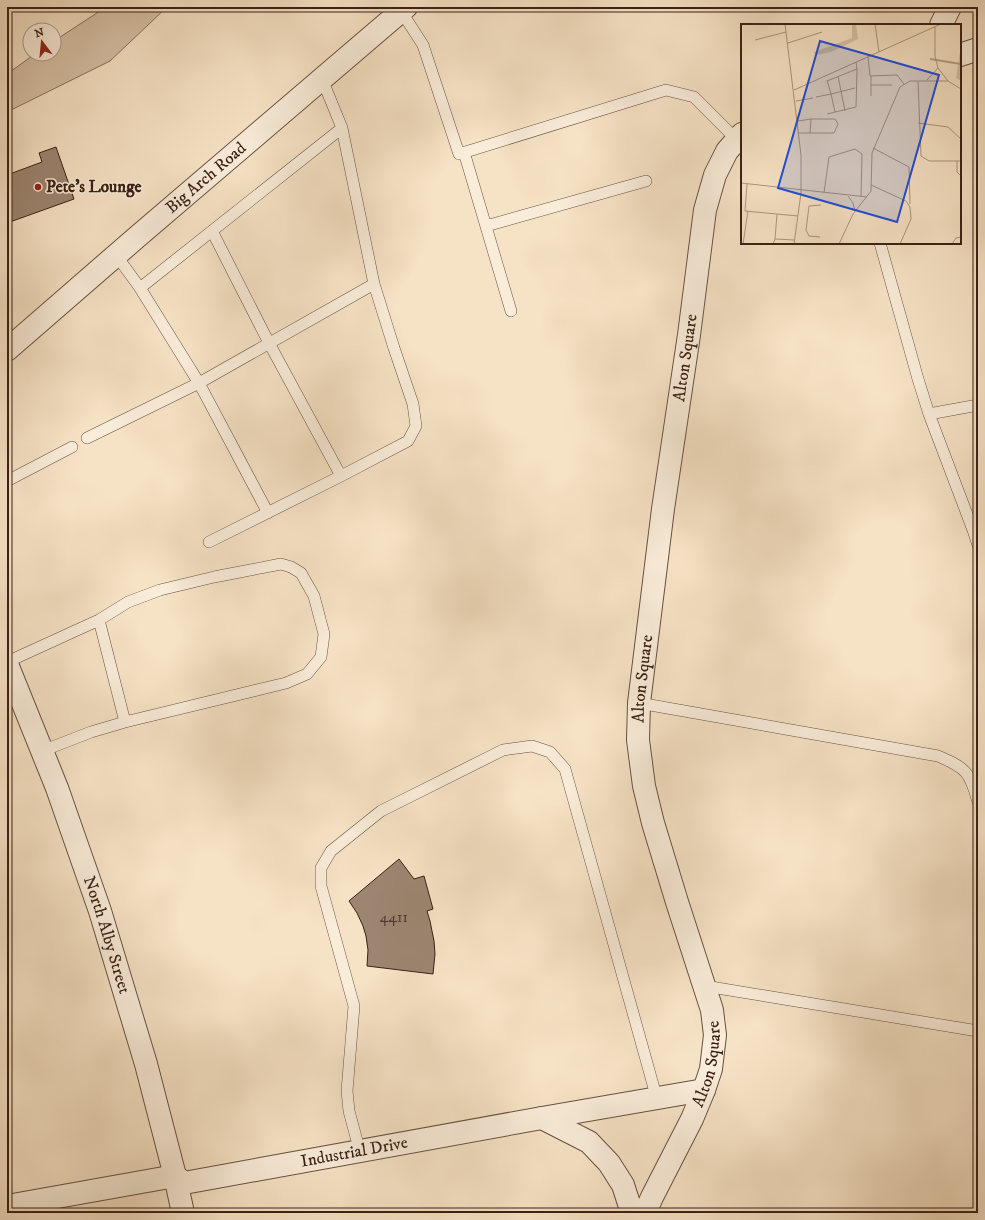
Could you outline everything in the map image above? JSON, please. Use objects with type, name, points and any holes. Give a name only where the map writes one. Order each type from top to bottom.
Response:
[{"type":"street","points":[[942,24],[950,7]]},
{"type":"street","name":"Big Arch Road","points":[[7,350],[404,9]]},
{"type":"street","points":[[961,55],[978,50]]},
{"type":"street","name":"Alton Square","points":[[644,1213],[692,1119],[704,1090],[711,1069],[715,1035],[712,1010],[705,986],[653,823],[644,786],[638,740],[639,704],[663,509],[689,335],[705,210],[715,175],[727,151],[739,137]]},
{"type":"street","name":"North Alby Street","points":[[7,663],[57,788],[100,911],[146,1064],[183,1213]]},
{"type":"street","name":"Industrial Drive","points":[[7,1206],[175,1176],[184,1183],[704,1090]]},
{"type":"street","points":[[542,1118],[589,1142],[604,1157],[623,1185],[632,1213]]},
{"type":"lane","points":[[404,9],[423,45],[459,154],[666,90],[694,97],[739,137]]},
{"type":"lane","points":[[209,542],[408,441],[416,426],[413,404],[374,284],[342,128],[322,79]]},
{"type":"lane","points":[[140,288],[342,128]]},
{"type":"lane","points":[[464,152],[511,311]]},
{"type":"lane","points":[[486,226],[646,181]]},
{"type":"lane","points":[[212,231],[269,343],[341,476]]},
{"type":"lane","points":[[880,244],[929,414],[974,530],[978,545]]},
{"type":"lane","points":[[116,255],[140,288],[199,383],[268,513]]},
{"type":"lane","points":[[87,438],[199,383],[374,284]]},
{"type":"lane","points":[[929,414],[978,405]]},
{"type":"lane","points":[[7,481],[72,447]]},
{"type":"lane","points":[[7,663],[99,620],[128,602],[160,590],[214,577],[281,564],[291,567],[301,573],[314,596],[324,634],[321,657],[307,674],[286,683],[125,722],[91,732],[42,751]]},
{"type":"lane","points":[[99,620],[125,722]]},
{"type":"lane","points":[[639,704],[938,756],[957,765],[969,775],[978,802]]},
{"type":"lane","points":[[360,1152],[349,1111],[347,1091],[354,1006],[320,886],[321,868],[331,850],[381,811],[503,750],[532,746],[550,752],[565,769],[657,1099]]},
{"type":"lane","points":[[705,986],[978,1031]]},
{"type":"shaded area","points":[[106,7],[167,7],[110,61],[7,112],[7,74],[24,62],[62,62],[62,36]]},
{"type":"building","name":"Pete's Lounge","points":[[56,147],[74,199],[7,223],[7,175],[42,162],[39,153]]},
{"type":"building","points":[[399,859],[414,879],[424,876],[433,909],[427,911],[434,941],[435,954],[433,974],[367,966],[368,950],[366,936],[357,913],[349,901]]},
{"type":"place","name":"Pete's Lounge","points":[[38,187]]}]
